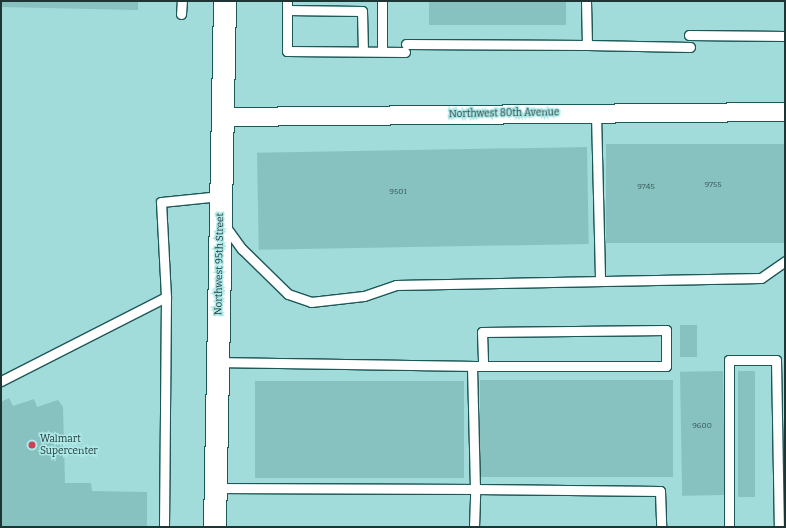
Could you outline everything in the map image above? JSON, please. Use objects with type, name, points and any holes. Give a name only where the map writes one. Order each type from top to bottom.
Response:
[{"type":"street","name":"Northwest 95th Street","points":[[215,527],[225,1]]},
{"type":"street","name":"Northwest 80th Avenue","points":[[222,117],[785,112]]},
{"type":"lane","points":[[182,1],[182,14]]},
{"type":"lane","points":[[382,1],[382,51]]},
{"type":"lane","points":[[586,1],[587,44]]},
{"type":"lane","points":[[363,51],[362,11],[287,5],[287,51],[363,51],[382,51],[405,48],[587,44],[690,47]]},
{"type":"lane","points":[[689,35],[785,36]]},
{"type":"lane","points":[[596,114],[600,281]]},
{"type":"lane","points":[[164,527],[166,297],[161,202],[221,196]]},
{"type":"lane","points":[[221,220],[242,249],[288,294],[311,302],[364,296],[396,285],[761,278],[785,261]]},
{"type":"lane","points":[[1,381],[166,297]]},
{"type":"lane","points":[[218,362],[472,366],[666,366],[666,330],[482,332],[482,365]]},
{"type":"lane","points":[[729,527],[729,360],[776,360],[779,527]]},
{"type":"lane","points":[[472,366],[475,489],[474,527]]},
{"type":"lane","points":[[216,488],[660,491],[661,527]]},
{"type":"building","points":[[1,1],[138,1],[138,10],[1,7]]},
{"type":"building","points":[[429,1],[566,1],[566,25],[429,25]]},
{"type":"building","points":[[606,144],[785,144],[785,243],[606,243]]},
{"type":"building","points":[[587,147],[589,244],[259,250],[257,153]]},
{"type":"building","points":[[680,325],[697,325],[697,357],[680,357]]},
{"type":"building","points":[[723,371],[725,495],[682,496],[680,372]]},
{"type":"building","points":[[738,371],[755,371],[755,497],[738,497]]},
{"type":"building","points":[[480,380],[673,380],[673,477],[480,477]]},
{"type":"building","points":[[255,381],[464,381],[464,478],[255,478]]},
{"type":"building","name":"Walmart Supercenter","points":[[9,398],[13,406],[34,399],[37,407],[58,400],[63,407],[65,483],[91,483],[92,491],[147,492],[147,527],[1,527],[1,402]]},
{"type":"place","name":"Walmart Supercenter","points":[[32,445]]}]
